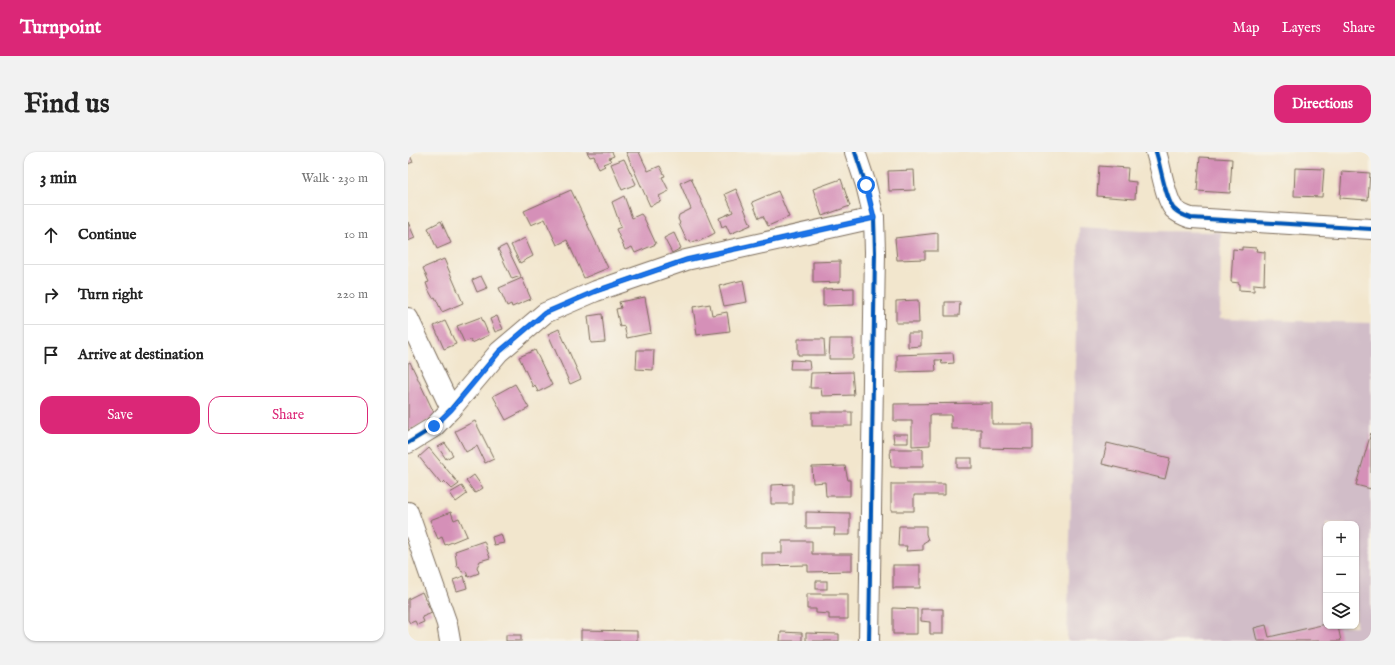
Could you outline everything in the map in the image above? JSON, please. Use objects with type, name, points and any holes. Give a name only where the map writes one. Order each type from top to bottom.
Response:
[{"type":"street","points":[[855,152],[866,185],[874,218],[875,252],[869,641]]},
{"type":"street","points":[[1156,152],[1170,201],[1175,210],[1182,215],[1191,218],[1371,229]]},
{"type":"street","points":[[408,443],[434,426],[451,410],[499,352],[545,313],[596,291],[686,260],[874,218]]},
{"type":"street","points":[[408,318],[451,410]]},
{"type":"street","points":[[408,512],[447,624],[450,641]]},
{"type":"shaded area","points":[[1079,227],[1142,231],[1221,232],[1220,319],[1371,323],[1371,641],[1067,641]]},
{"type":"building","points":[[408,152],[413,162],[408,164]]},
{"type":"building","points":[[587,152],[612,152],[614,156],[609,158],[611,161],[603,164],[605,166],[599,169],[594,156],[590,157]]},
{"type":"building","points":[[626,152],[639,152],[648,171],[660,166],[665,176],[662,177],[669,191],[659,196],[661,201],[650,206]]},
{"type":"building","points":[[1200,157],[1232,159],[1230,193],[1197,191]]},
{"type":"building","points":[[624,159],[636,184],[622,190],[611,164]]},
{"type":"building","points":[[1099,166],[1128,168],[1127,181],[1136,182],[1135,199],[1097,196]]},
{"type":"building","points":[[1295,168],[1324,169],[1322,197],[1294,196]]},
{"type":"building","points":[[914,170],[915,190],[889,191],[888,171]]},
{"type":"building","points":[[1342,171],[1370,173],[1368,200],[1340,198]]},
{"type":"building","points":[[691,178],[715,233],[698,242],[697,240],[691,243],[690,240],[687,241],[678,219],[679,215],[691,209],[680,183]]},
{"type":"building","points":[[841,179],[850,206],[822,216],[813,189]]},
{"type":"building","points":[[736,189],[751,225],[730,234],[726,225],[722,227],[719,218],[733,212],[725,194]]},
{"type":"building","points":[[571,190],[608,268],[584,278],[567,240],[557,245],[545,219],[531,225],[524,211]]},
{"type":"building","points":[[778,191],[789,217],[768,226],[763,216],[759,218],[752,202]]},
{"type":"building","points":[[624,196],[632,218],[641,214],[656,244],[635,253],[632,247],[625,250],[616,229],[621,227],[612,202]]},
{"type":"building","points":[[441,221],[451,243],[437,249],[428,228]]},
{"type":"building","points":[[408,222],[415,238],[408,241]]},
{"type":"building","points":[[674,233],[681,248],[672,253],[664,238]]},
{"type":"building","points":[[938,233],[938,251],[925,251],[925,259],[897,260],[895,238]]},
{"type":"building","points":[[525,238],[533,256],[520,263],[511,245]]},
{"type":"building","points":[[506,245],[521,276],[512,279],[498,249]]},
{"type":"building","points":[[1242,247],[1257,248],[1256,251],[1265,252],[1264,285],[1254,284],[1254,291],[1239,290],[1239,283],[1231,282],[1233,249],[1242,250]]},
{"type":"building","points":[[444,259],[463,303],[442,312],[435,297],[433,298],[429,291],[426,283],[429,282],[423,268]]},
{"type":"building","points":[[840,261],[840,282],[813,283],[813,262]]},
{"type":"building","points":[[481,276],[487,288],[477,292],[472,280]]},
{"type":"building","points":[[522,278],[531,299],[512,307],[511,304],[507,306],[499,288]]},
{"type":"building","points":[[743,280],[747,302],[724,306],[719,286]]},
{"type":"building","points":[[854,288],[854,305],[823,306],[823,289]]},
{"type":"building","points":[[645,297],[651,333],[627,338],[624,326],[620,327],[616,309],[621,308],[619,302]]},
{"type":"building","points":[[918,300],[919,323],[896,323],[896,301]]},
{"type":"building","points":[[945,302],[960,302],[959,316],[945,316]]},
{"type":"building","points":[[710,304],[712,315],[727,312],[730,331],[697,335],[693,307]]},
{"type":"building","points":[[602,314],[605,342],[591,343],[588,316]]},
{"type":"building","points":[[497,316],[503,329],[495,332],[490,319]]},
{"type":"building","points":[[481,317],[489,335],[472,343],[470,340],[464,342],[457,326]]},
{"type":"building","points":[[445,321],[456,344],[444,349],[434,326]]},
{"type":"building","points":[[559,329],[581,379],[570,384],[548,334]]},
{"type":"building","points":[[908,333],[921,333],[921,346],[908,347]]},
{"type":"building","points":[[798,339],[824,339],[825,355],[798,355]]},
{"type":"building","points":[[830,339],[853,339],[853,359],[829,359]]},
{"type":"building","points":[[535,350],[552,385],[538,392],[535,385],[533,387],[519,357]]},
{"type":"building","points":[[637,350],[654,350],[653,370],[636,369]]},
{"type":"building","points":[[953,353],[954,363],[942,364],[941,360],[935,360],[936,371],[897,372],[897,355]]},
{"type":"building","points":[[791,360],[809,361],[810,369],[790,369]]},
{"type":"building","points":[[410,362],[436,417],[408,431],[408,363]]},
{"type":"building","points":[[852,372],[854,395],[822,396],[821,388],[810,388],[811,373]]},
{"type":"building","points":[[515,384],[529,408],[506,420],[493,396]]},
{"type":"building","points":[[992,403],[992,424],[1033,424],[1033,449],[981,448],[981,429],[951,429],[951,415],[930,415],[930,445],[912,446],[912,421],[894,421],[894,404]]},
{"type":"building","points":[[812,412],[852,412],[852,426],[812,426]]},
{"type":"building","points":[[475,421],[494,459],[485,463],[477,446],[466,452],[455,431]]},
{"type":"building","points":[[1371,433],[1371,489],[1356,485]]},
{"type":"building","points":[[893,434],[908,434],[908,443],[894,443]]},
{"type":"building","points":[[445,443],[453,455],[446,459],[438,447]]},
{"type":"building","points":[[1107,443],[1170,458],[1165,479],[1102,464]]},
{"type":"building","points":[[429,448],[459,484],[452,489],[444,481],[441,484],[419,457]]},
{"type":"building","points":[[890,449],[923,449],[923,467],[891,467]]},
{"type":"building","points":[[957,458],[972,458],[972,468],[957,468]]},
{"type":"building","points":[[845,466],[848,480],[850,480],[850,496],[826,496],[825,482],[813,483],[812,467]]},
{"type":"building","points":[[474,475],[483,488],[475,493],[466,481]]},
{"type":"building","points":[[793,484],[793,504],[771,504],[771,485]]},
{"type":"building","points":[[891,484],[945,484],[945,495],[914,495],[914,511],[891,511]]},
{"type":"building","points":[[462,486],[467,494],[456,502],[450,493]]},
{"type":"building","points":[[451,512],[454,520],[459,518],[467,536],[445,545],[442,537],[438,539],[430,520]]},
{"type":"building","points":[[806,512],[850,513],[850,535],[834,535],[835,528],[806,528]]},
{"type":"building","points":[[899,526],[926,526],[928,540],[923,543],[923,550],[906,551],[907,546],[898,546]]},
{"type":"building","points":[[501,534],[504,543],[494,545],[492,537]]},
{"type":"building","points":[[484,541],[490,558],[480,561],[477,567],[479,573],[468,577],[466,571],[462,572],[459,566],[457,567],[455,551]]},
{"type":"building","points":[[782,541],[812,541],[812,554],[852,554],[852,571],[808,572],[808,565],[762,566],[762,553],[782,553]]},
{"type":"building","points":[[893,565],[920,565],[920,588],[893,588]]},
{"type":"building","points":[[464,576],[467,588],[457,591],[453,580]]},
{"type":"building","points":[[816,581],[827,581],[827,589],[816,589]]},
{"type":"building","points":[[422,592],[432,613],[422,617],[424,622],[417,625],[415,621],[410,623],[408,620],[408,599]]},
{"type":"building","points":[[807,594],[848,594],[848,619],[829,619],[829,614],[816,613],[816,609],[807,609]]},
{"type":"building","points":[[893,608],[917,609],[917,634],[893,634]]},
{"type":"building","points":[[921,609],[943,609],[943,634],[930,634],[930,622],[921,621]]},
{"type":"building","points":[[1266,625],[1269,637],[1323,625],[1323,629],[1339,629],[1341,641],[1257,641],[1254,628]]},
{"type":"building","points":[[581,630],[637,631],[637,641],[581,641]]},
{"type":"building","points":[[781,632],[802,633],[802,641],[780,641]]},
{"type":"building","points":[[806,633],[839,634],[839,641],[806,641]]},
{"type":"building","points":[[506,635],[521,635],[521,641],[506,641]]},
{"type":"cycle path","points":[[855,152],[866,185],[874,218],[875,252],[869,641]]},
{"type":"cycle path","points":[[1156,152],[1168,198],[1171,204],[1180,214],[1191,218],[1371,229]]},
{"type":"cycle path","points":[[408,443],[434,427],[499,352],[545,313],[596,291],[686,260],[874,218]]},
{"type":"route","points":[[434,426],[451,410],[499,352],[545,313],[596,291],[686,260],[874,218],[866,185]]}]
